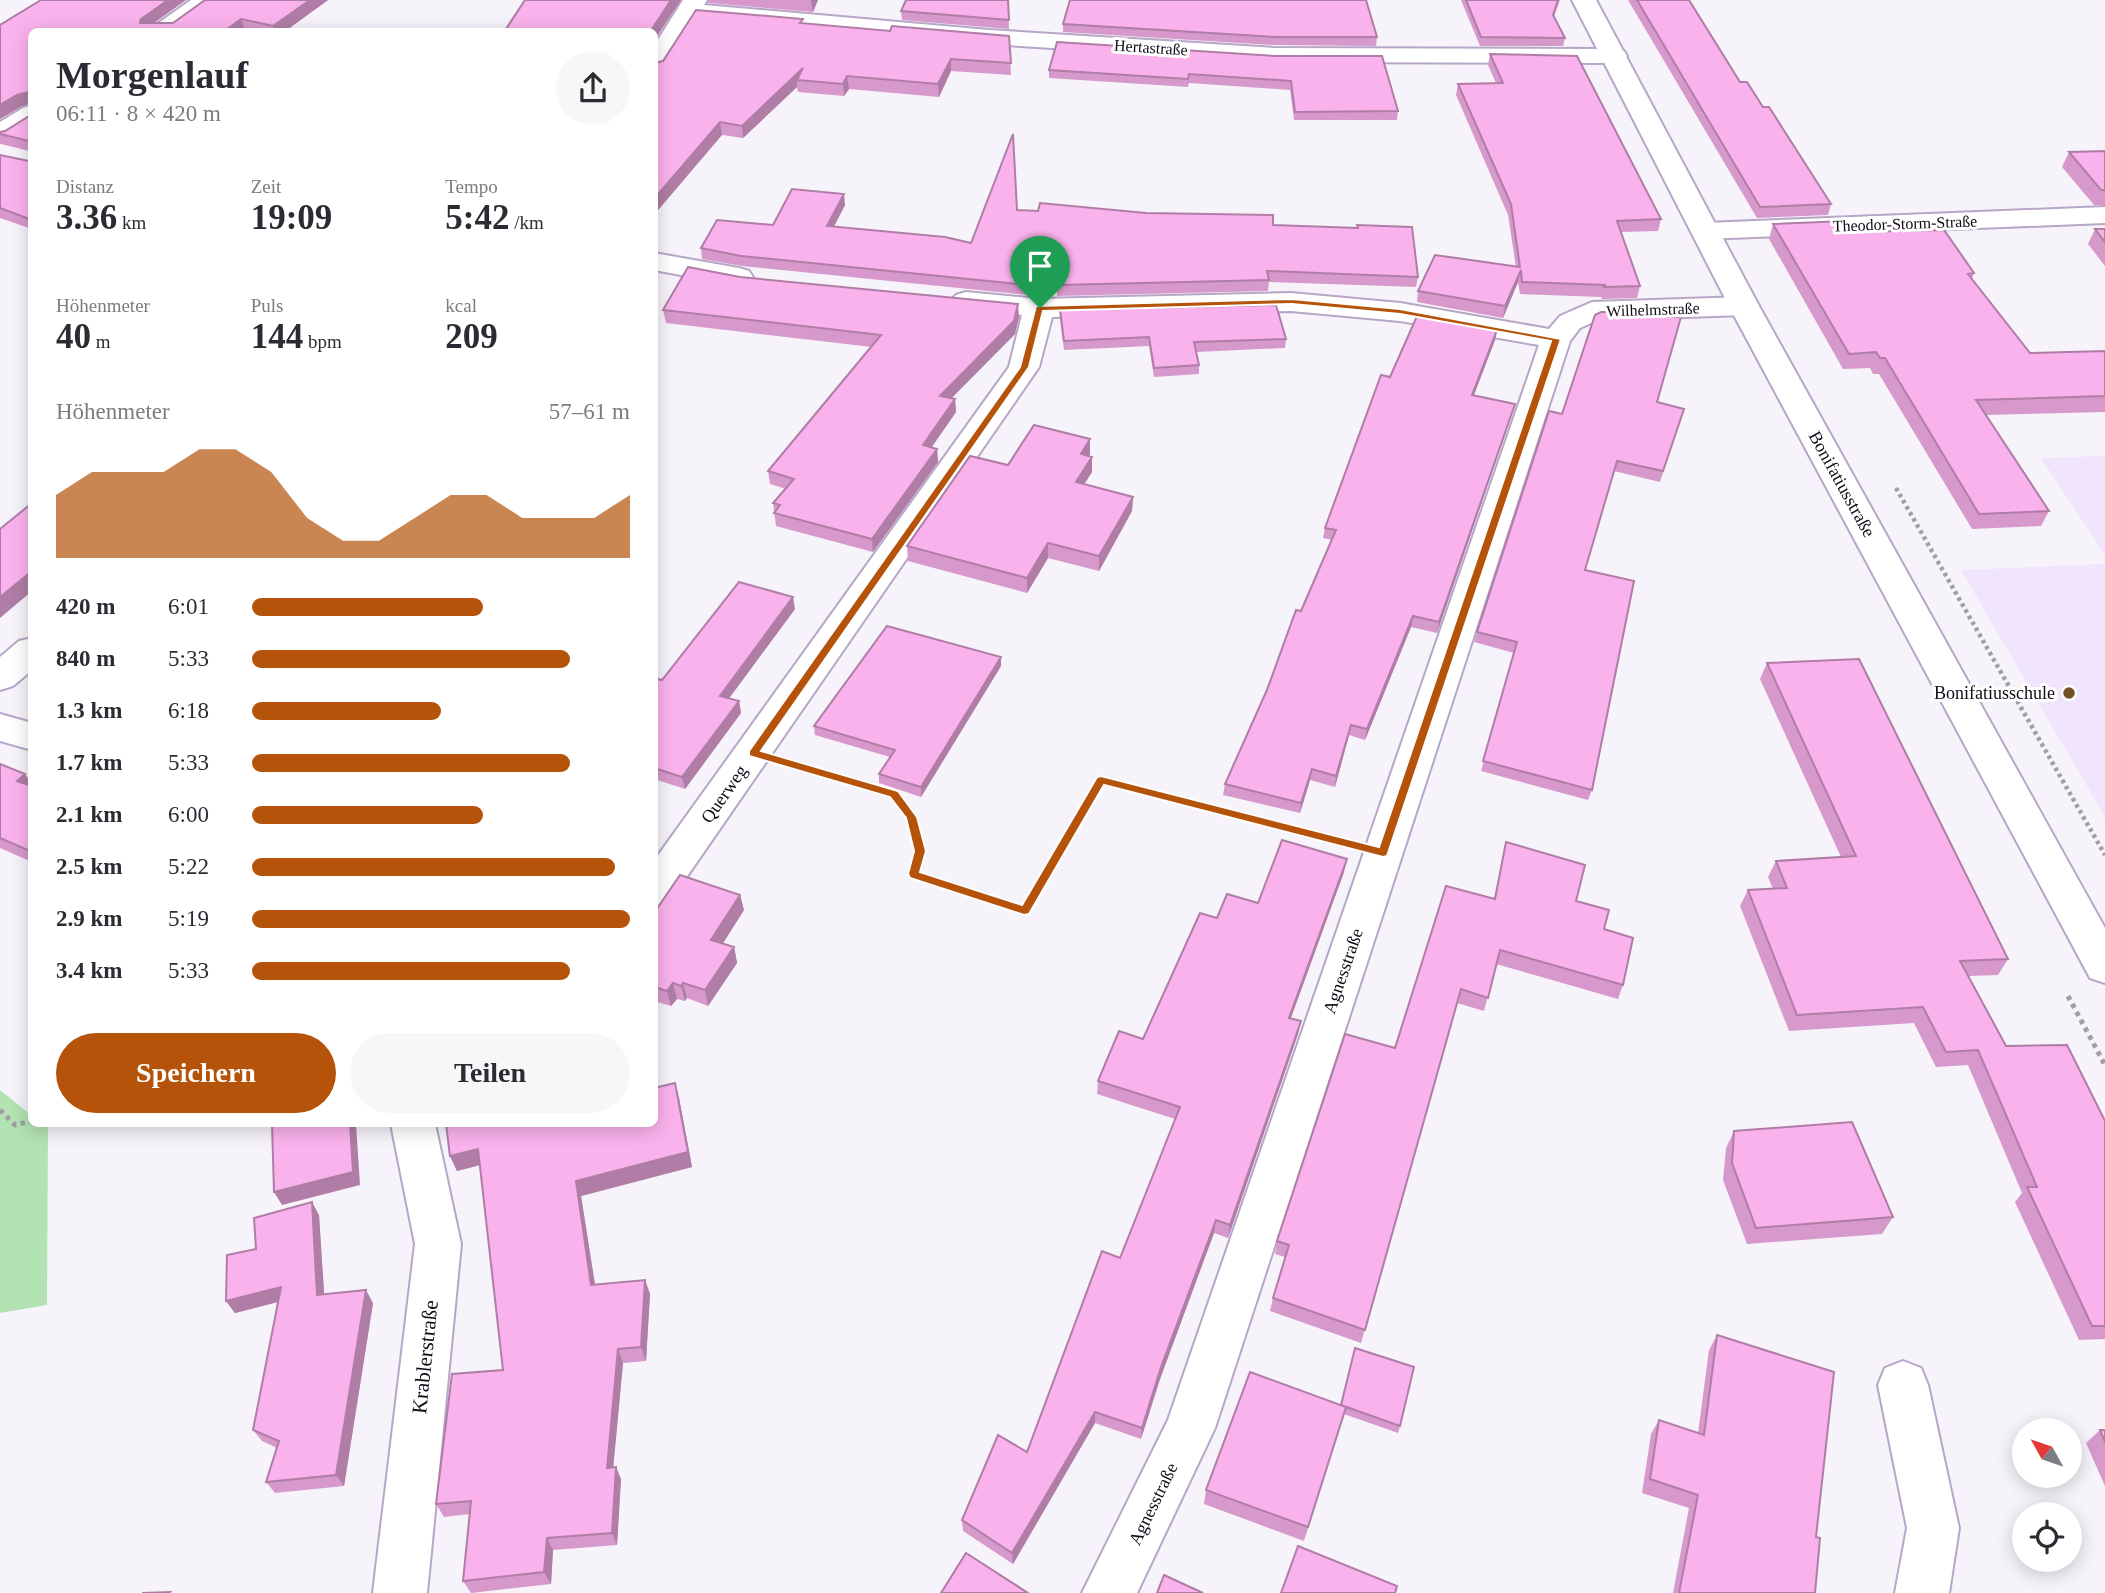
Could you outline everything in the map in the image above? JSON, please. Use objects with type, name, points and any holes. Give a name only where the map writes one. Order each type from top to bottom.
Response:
[{"type":"street","points":[[164,28],[207,0]]},
{"type":"street","name":"Bonifatiusstraße","points":[[1584,0],[1744,306],[2105,966]]},
{"type":"street","points":[[658,60],[692,5]]},
{"type":"street","name":"Hertastraße","points":[[692,5],[989,37],[1274,55],[1615,56]]},
{"type":"street","points":[[4,149],[28,118]]},
{"type":"street","name":"Theodor-Storm-Straße","points":[[1705,231],[2105,215]]},
{"type":"street","points":[[658,262],[769,281]]},
{"type":"street","points":[[945,299],[1040,308],[1292,302],[1400,312],[1556,339]]},
{"type":"street","name":"Wilhelmstraße","points":[[1556,339],[1570,322],[1592,312],[1744,306]]},
{"type":"street","name":"Querweg","points":[[658,886],[1024,367],[1040,308]]},
{"type":"street","name":"Agnesstraße","points":[[1109,1593],[1190,1429],[1556,339]]},
{"type":"street","points":[[0,677],[28,653]]},
{"type":"street","points":[[0,727],[28,736]]},
{"type":"street","name":"Krablerstraße","points":[[400,1593],[438,1244],[414,1127]]},
{"type":"street","points":[[1903,1385],[1933,1528],[1922,1593]]},
{"type":"path","points":[[753,753],[894,794],[911,817],[920,851],[914,874],[1024,911],[1101,780],[1383,853]]},
{"type":"path","points":[[0,1110],[15,1125],[28,1122]]},
{"type":"shaded area","points":[[2105,456],[2105,555],[2041,458]]},
{"type":"shaded area","name":"Bonifatiusschule","points":[[2105,564],[2105,817],[1961,570]]},
{"type":"green space","points":[[0,1090],[28,1113],[28,1127],[48,1127],[47,1305],[0,1313]]},
{"type":"building","points":[[41,0],[168,0],[141,19],[140,23],[173,23],[205,0],[310,0],[273,26],[241,19],[229,28],[28,28],[28,92],[0,105],[0,25]]},
{"type":"building","points":[[525,0],[671,0],[653,28],[507,28]]},
{"type":"building","points":[[906,0],[1008,0],[1009,20],[901,11]]},
{"type":"building","points":[[1070,0],[1366,0],[1377,37],[1275,37],[1063,24]]},
{"type":"building","points":[[1466,0],[1558,0],[1553,15],[1565,38],[1481,37]]},
{"type":"building","points":[[1637,0],[1689,0],[1740,82],[1747,82],[1763,107],[1769,107],[1831,204],[1760,207]]},
{"type":"building","points":[[696,10],[803,19],[800,23],[890,31],[892,26],[1009,36],[1011,63],[951,59],[938,84],[847,76],[843,84],[797,80],[803,68],[742,126],[720,122],[658,194],[658,62],[663,61]]},
{"type":"building","points":[[1057,42],[1275,56],[1382,56],[1398,111],[1295,112],[1291,81],[1189,74],[1188,79],[1049,70]]},
{"type":"building","points":[[1490,54],[1577,56],[1661,219],[1617,221],[1640,286],[1604,287],[1605,285],[1522,282],[1521,270],[1505,306],[1418,291],[1435,255],[1520,267],[1511,204],[1458,84],[1503,83]]},
{"type":"building","points":[[28,117],[28,141],[0,134]]},
{"type":"building","points":[[1013,134],[1017,210],[1038,211],[1040,203],[1146,213],[1273,215],[1273,225],[1412,227],[1418,277],[1267,271],[1269,280],[1057,285],[1057,280],[1052,285],[1039,286],[741,256],[701,248],[717,220],[773,225],[792,189],[844,194],[827,226],[945,237],[971,243]]},
{"type":"building","points":[[2105,151],[2105,190],[2101,190],[2069,152]]},
{"type":"building","points":[[0,155],[28,161],[28,218],[0,208]]},
{"type":"building","points":[[1846,221],[1853,232],[1944,230],[1974,273],[1968,274],[2030,353],[2105,351],[2105,396],[1976,400],[2049,511],[1979,514],[1885,358],[1880,358],[1876,352],[1849,354],[1773,224]]},
{"type":"building","points":[[2095,229],[2105,229],[2105,242]]},
{"type":"building","points":[[688,267],[740,277],[1018,304],[1014,321],[940,396],[955,399],[923,445],[937,449],[872,539],[774,513],[780,505],[773,503],[794,479],[768,471],[881,335],[663,310]]},
{"type":"building","points":[[1276,305],[1286,339],[1194,342],[1199,365],[1154,368],[1149,337],[1064,341],[1060,310]]},
{"type":"building","points":[[1648,311],[1649,315],[1681,317],[1657,402],[1684,409],[1663,471],[1617,461],[1585,570],[1634,581],[1592,790],[1483,761],[1517,642],[1477,632],[1549,411],[1562,414],[1595,315],[1601,312]]},
{"type":"building","points":[[1417,316],[1497,330],[1472,395],[1515,404],[1439,622],[1413,616],[1367,729],[1351,725],[1336,776],[1312,769],[1301,803],[1225,784],[1267,690],[1296,610],[1301,611],[1336,530],[1325,528],[1381,375],[1390,377]]},
{"type":"building","points":[[1034,425],[1090,439],[1081,454],[1092,457],[1076,482],[1133,497],[1099,556],[1048,543],[1027,578],[907,546],[970,456],[1008,465]]},
{"type":"building","points":[[28,506],[28,574],[0,597],[0,529]]},
{"type":"building","points":[[739,582],[793,597],[720,696],[739,701],[682,777],[658,769],[658,679],[662,680]]},
{"type":"building","points":[[887,626],[1001,657],[921,787],[879,774],[895,750],[814,726]]},
{"type":"building","points":[[1859,659],[2008,959],[1960,961],[2006,1046],[2067,1045],[2105,1121],[2105,1326],[2092,1326],[2027,1187],[2037,1187],[1978,1050],[1946,1052],[1923,1007],[1797,1015],[1748,890],[1787,888],[1776,861],[1856,856],[1767,663]]},
{"type":"building","points":[[0,764],[25,774],[17,781],[28,785],[28,850],[0,838]]},
{"type":"building","points":[[1282,840],[1347,859],[1289,1018],[1301,1021],[1230,1225],[1216,1220],[1161,1367],[1142,1428],[1095,1412],[1012,1553],[962,1520],[998,1435],[1027,1452],[1102,1251],[1120,1258],[1180,1107],[1098,1081],[1119,1031],[1143,1039],[1200,913],[1217,918],[1227,894],[1258,903]]},
{"type":"building","points":[[1506,842],[1585,865],[1576,901],[1609,910],[1604,929],[1633,938],[1623,985],[1500,950],[1488,998],[1461,989],[1365,1330],[1273,1298],[1289,1245],[1277,1241],[1345,1034],[1395,1048],[1446,886],[1495,899]]},
{"type":"building","points":[[680,875],[740,895],[711,940],[734,947],[705,990],[683,983],[681,986],[673,983],[667,991],[658,988],[658,907]]},
{"type":"building","points":[[675,1083],[688,1152],[576,1181],[591,1285],[645,1280],[641,1347],[618,1349],[607,1468],[616,1467],[612,1533],[547,1538],[544,1572],[463,1581],[471,1501],[436,1504],[452,1374],[503,1370],[478,1149],[450,1156],[446,1127],[658,1127],[658,1087]]},
{"type":"building","points":[[1852,1122],[1893,1217],[1756,1228],[1732,1163],[1734,1131]]},
{"type":"building","points":[[272,1127],[350,1127],[353,1172],[274,1192]]},
{"type":"building","points":[[312,1202],[317,1295],[366,1290],[336,1475],[266,1482],[279,1441],[253,1430],[281,1287],[226,1301],[227,1255],[256,1249],[254,1218]]},
{"type":"building","points":[[1717,1335],[1834,1372],[1816,1537],[1820,1538],[1815,1593],[1679,1593],[1698,1495],[1650,1479],[1659,1420],[1704,1435]]},
{"type":"building","points":[[1355,1348],[1414,1367],[1400,1426],[1341,1405]]},
{"type":"building","points":[[1250,1372],[1346,1407],[1308,1527],[1206,1490]]},
{"type":"building","points":[[1298,1546],[1397,1586],[1395,1593],[1281,1593]]},
{"type":"building","points":[[966,1553],[1028,1593],[941,1593]]},
{"type":"building","points":[[1164,1575],[1203,1593],[1157,1593]]},
{"type":"place","name":"Bonifatiusschule","points":[[2069,693]]},
{"type":"route","points":[[1292,302],[1400,312],[1556,339],[1383,853],[1101,780],[1024,911],[914,874],[920,851],[911,817],[894,794],[753,753],[1024,367],[1040,308],[1292,302]]}]
